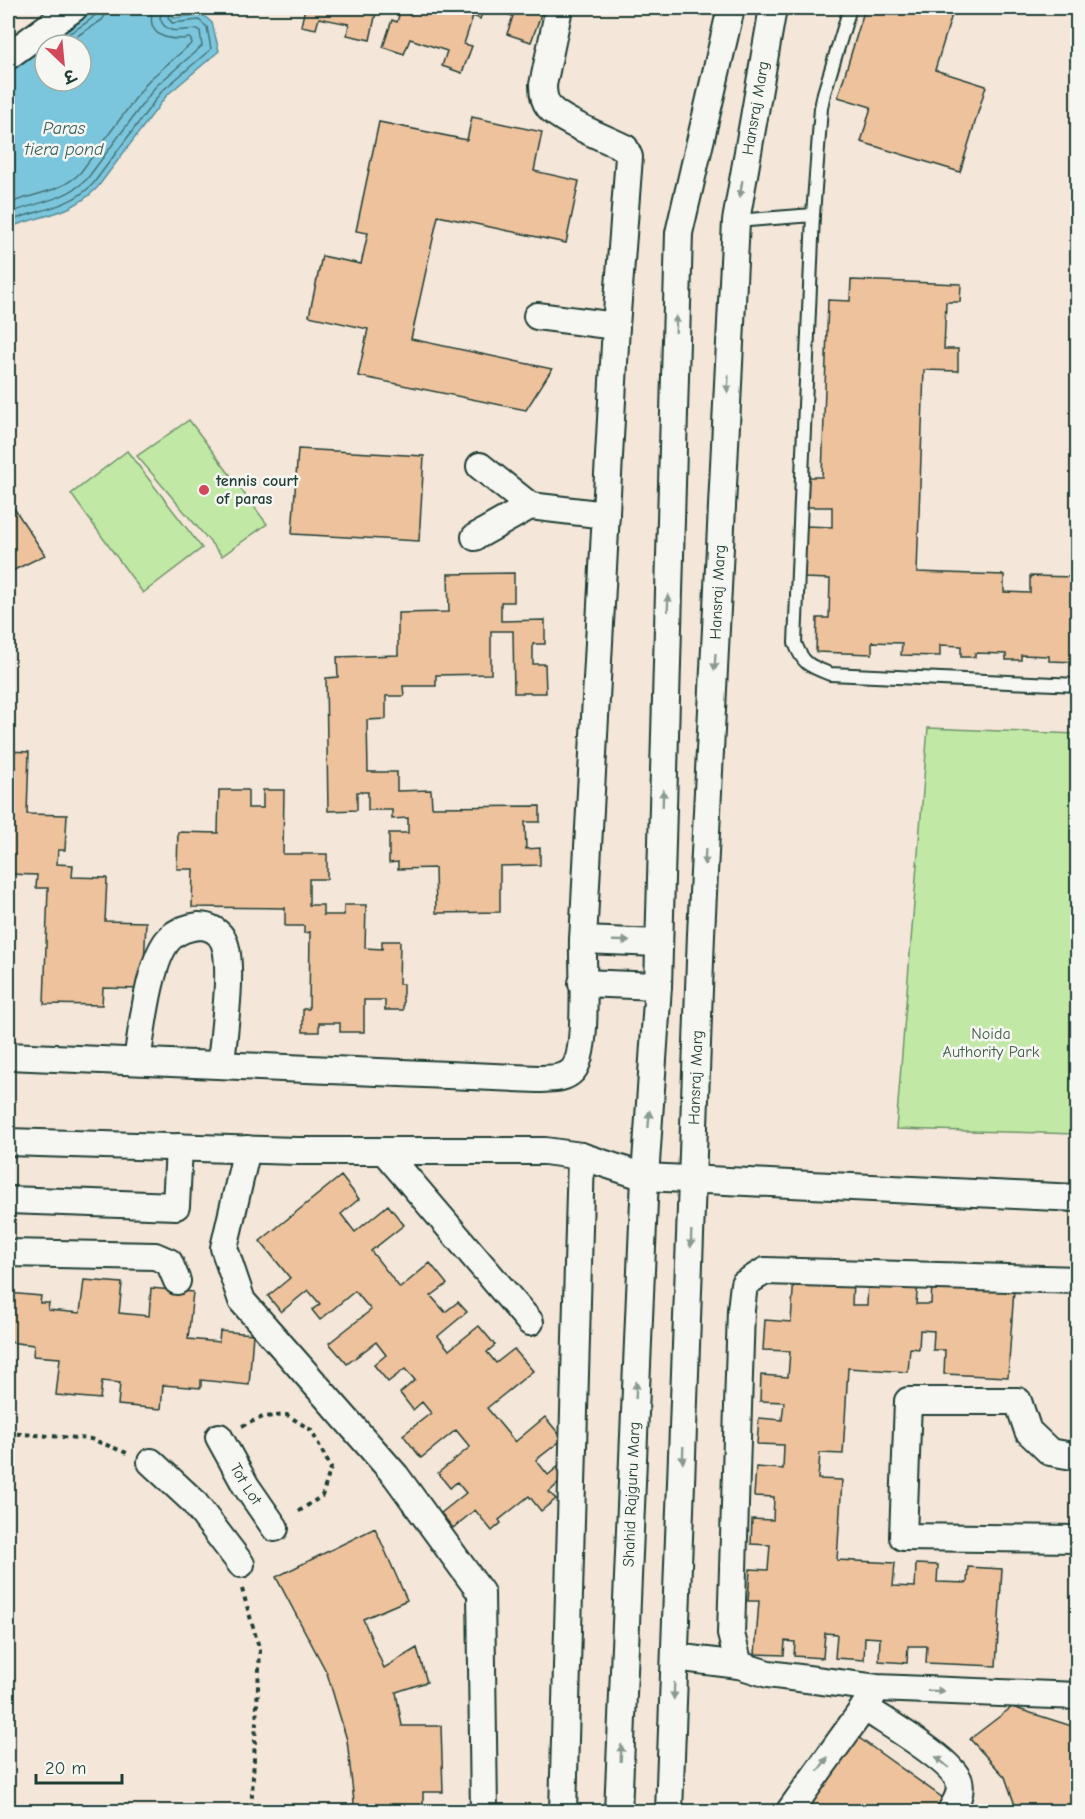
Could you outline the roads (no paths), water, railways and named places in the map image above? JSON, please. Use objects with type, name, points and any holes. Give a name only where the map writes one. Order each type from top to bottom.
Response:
[{"type":"street","points":[[8,56],[74,8]]},
{"type":"street","points":[[8,1056],[561,1078],[573,1070],[583,1041],[582,940],[616,326],[628,152],[625,148],[560,116],[550,108],[544,97],[543,85],[559,8]]},
{"type":"street","points":[[645,1177],[658,986],[679,233],[731,8]]},
{"type":"street","name":"Hansraj Marg","points":[[693,1180],[701,934],[736,220],[773,8]]},
{"type":"street","points":[[537,315],[616,326]]},
{"type":"street","points":[[480,466],[530,506],[606,515]]},
{"type":"street","points":[[474,537],[530,506]]},
{"type":"street","points":[[137,1061],[149,990],[162,950],[170,938],[187,927],[202,926],[216,931],[224,940],[227,953],[228,971],[221,1065]]},
{"type":"street","points":[[582,940],[659,943]]},
{"type":"street","points":[[582,983],[658,986]]},
{"type":"street","points":[[8,1142],[297,1151],[545,1151],[581,1156],[645,1177],[1077,1198]]},
{"type":"street","points":[[8,1200],[176,1206],[179,1147]]},
{"type":"street","points":[[247,1149],[224,1248],[242,1301],[396,1476],[481,1593],[484,1812]]},
{"type":"street","points":[[384,1150],[530,1322]]},
{"type":"street","points":[[563,1812],[581,1156]]},
{"type":"street","name":"Shahid Rajguru Marg","points":[[618,1812],[645,1177]]},
{"type":"street","points":[[669,1812],[693,1180]]},
{"type":"street","points":[[8,1252],[155,1256],[169,1262],[177,1281]]},
{"type":"street","points":[[739,1665],[731,1634],[740,1322],[744,1284],[765,1271],[1077,1280]]},
{"type":"street","points":[[1077,1457],[1050,1452],[1028,1431],[1018,1401],[908,1401],[903,1537],[1077,1539]]},
{"type":"street","name":"Tot Lot","points":[[219,1437],[246,1486],[275,1528]]},
{"type":"street","points":[[151,1462],[193,1501],[241,1564]]},
{"type":"street","points":[[675,1657],[739,1665],[871,1698],[1077,1696]]},
{"type":"street","points":[[789,1812],[871,1698]]},
{"type":"street","points":[[871,1698],[947,1764],[959,1781],[959,1797],[951,1812]]},
{"type":"lane","points":[[849,8],[823,100],[813,215],[795,643],[801,658],[812,667],[830,674],[1077,685]]},
{"type":"lane","points":[[736,220],[813,215]]},
{"type":"water","name":"Paras tiera pond","points":[[96,8],[178,8],[173,18],[202,14],[212,23],[219,51],[167,95],[97,188],[87,197],[66,209],[8,228],[8,67],[33,48],[33,93],[93,93],[93,33],[56,33]]},
{"type":"place","name":"tennis court of paras","points":[[204,490]]},
{"type":"park label","name":"Noida Authority Park","points":[[991,1043]]}]
